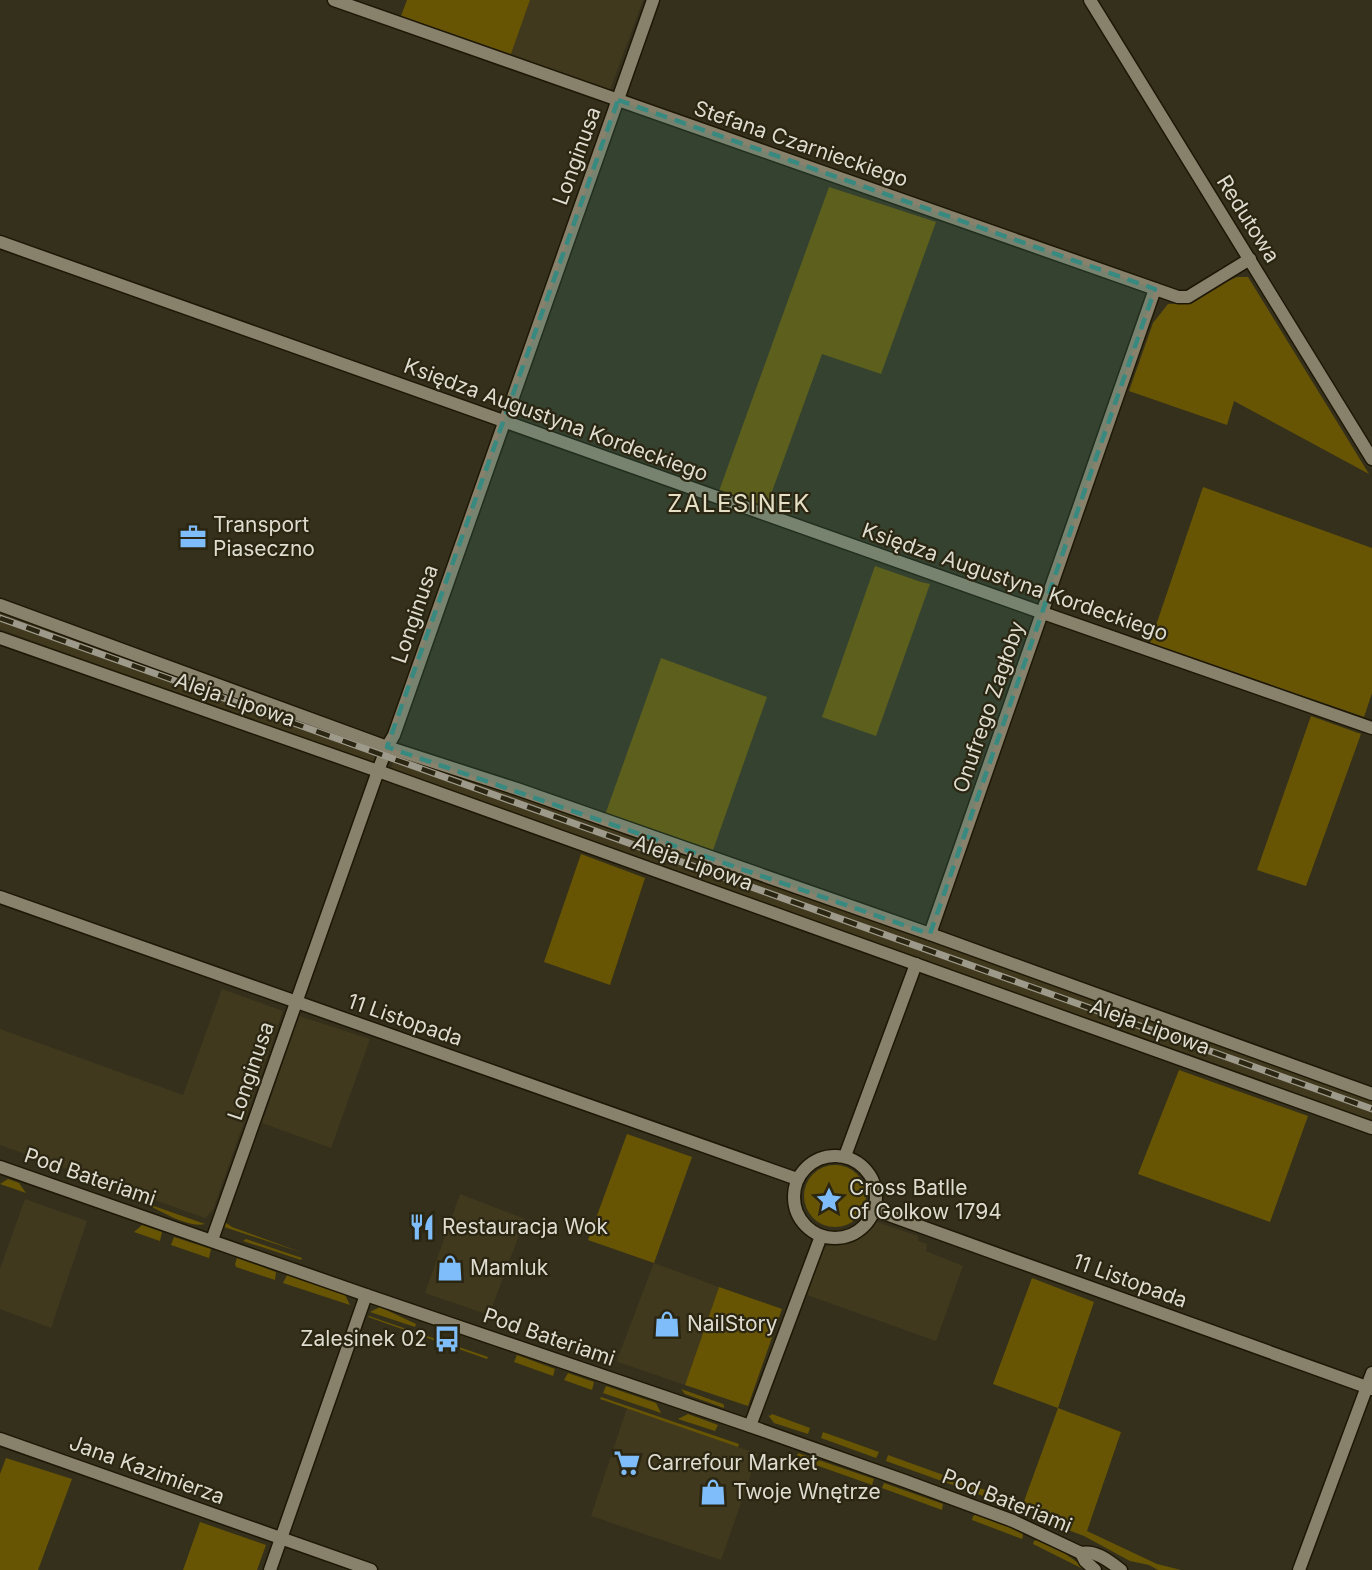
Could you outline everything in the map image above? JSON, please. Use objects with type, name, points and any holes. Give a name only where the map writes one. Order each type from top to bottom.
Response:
[{"type":"street","name":"Stefana Czarnieckiego","points":[[334,0],[1178,297],[1188,297],[1250,259]]},
{"type":"street","name":"Longinusa","points":[[212,1240],[378,771],[394,735],[653,0]]},
{"type":"street","name":"Redutowa","points":[[1090,0],[1372,459]]},
{"type":"street","name":"Księdza Augustyna Kordeckiego","points":[[0,242],[1372,728]]},
{"type":"street","name":"Onufrego Zagłoby","points":[[930,934],[1155,289]]},
{"type":"street","name":"Aleja Lipowa","points":[[0,605],[387,747],[517,789],[930,934],[1372,1094]]},
{"type":"street","name":"Aleja Lipowa","points":[[0,638],[378,771],[1372,1128]]},
{"type":"street","name":"11 Listopada","points":[[0,897],[797,1179]]},
{"type":"street","points":[[845,1156],[916,964]]},
{"type":"street","points":[[826,1156],[845,1156],[863,1165],[872,1176],[876,1187],[875,1210],[867,1224],[855,1233],[839,1238],[821,1236],[808,1228],[800,1219],[795,1207],[794,1194],[797,1179],[808,1165],[826,1156]]},
{"type":"street","name":"Pod Bateriami","points":[[0,1167],[750,1426],[1013,1521],[1081,1553],[1095,1554],[1121,1570]]},
{"type":"street","name":"11 Listopada","points":[[875,1210],[1370,1388]]},
{"type":"street","points":[[750,1426],[821,1236]]},
{"type":"street","points":[[270,1570],[366,1295]]},
{"type":"street","points":[[1299,1570],[1370,1388],[1372,1373]]},
{"type":"street","name":"Jana Kazimierza","points":[[0,1439],[370,1570]]},
{"type":"street","name":"Pod Bateriami","points":[[1081,1553],[1085,1561],[1095,1570]]},
{"type":"highlighted area","points":[[618,100],[1155,289],[930,934],[387,747]]},
{"type":"shaded area","points":[[407,0],[530,0],[511,54],[401,16]]},
{"type":"shaded area","points":[[530,0],[643,0],[610,90],[511,54]]},
{"type":"shaded area","points":[[829,187],[936,222],[881,374],[822,354],[766,508],[719,491]]},
{"type":"shaded area","points":[[1237,277],[1248,277],[1369,474],[1234,401],[1227,425],[1129,391],[1153,323],[1168,304],[1189,303]]},
{"type":"shaded area","points":[[1203,487],[1372,548],[1372,693],[1364,717],[1150,643]]},
{"type":"shaded area","points":[[875,566],[930,584],[876,736],[822,717]]},
{"type":"shaded area","points":[[0,609],[380,748],[375,765],[0,629]]},
{"type":"shaded area","points":[[661,658],[767,697],[712,853],[605,815]]},
{"type":"shaded area","points":[[1311,716],[1361,734],[1306,886],[1257,870]]},
{"type":"shaded area","points":[[396,753],[1372,1098],[1372,1120],[391,769]]},
{"type":"shaded area","points":[[581,854],[645,878],[610,985],[544,962]]},
{"type":"shaded area","points":[[222,989],[283,1011],[213,1210],[205,1218],[0,1145],[0,1029],[183,1095]]},
{"type":"shaded area","points":[[299,1016],[370,1039],[331,1148],[262,1123]]},
{"type":"shaded area","points":[[1179,1070],[1308,1116],[1270,1222],[1138,1174]]},
{"type":"shaded area","points":[[627,1134],[692,1157],[654,1263],[588,1240]]},
{"type":"shaded area","points":[[835,1165],[847,1167],[857,1174],[864,1184],[866,1196],[864,1208],[857,1218],[847,1225],[835,1227],[823,1225],[813,1218],[806,1208],[804,1196],[806,1184],[813,1174],[823,1167]]},
{"type":"shaded area","points":[[8,1179],[19,1183],[26,1193],[0,1184]]},
{"type":"shaded area","points":[[460,1194],[525,1219],[489,1315],[425,1293]]},
{"type":"shaded area","points":[[25,1199],[87,1221],[51,1328],[0,1309],[0,1269]]},
{"type":"shaded area","points":[[151,1205],[205,1224],[185,1222]]},
{"type":"shaded area","points":[[874,1221],[918,1236],[918,1241],[927,1244],[926,1251],[963,1266],[936,1341],[807,1295],[824,1247],[851,1241]]},
{"type":"shaded area","points":[[225,1222],[232,1227],[303,1253],[224,1227]]},
{"type":"shaded area","points":[[142,1225],[162,1232],[160,1241],[134,1232]]},
{"type":"shaded area","points":[[174,1237],[211,1249],[209,1258],[171,1245]]},
{"type":"shaded area","points":[[246,1239],[302,1258],[301,1260],[243,1241]]},
{"type":"shaded area","points":[[237,1258],[276,1272],[275,1280],[236,1267]]},
{"type":"shaded area","points":[[654,1263],[719,1287],[685,1385],[617,1360]]},
{"type":"shaded area","points":[[287,1275],[345,1295],[350,1305],[283,1283]]},
{"type":"shaded area","points":[[1032,1278],[1094,1302],[1058,1408],[993,1384]]},
{"type":"shaded area","points":[[719,1287],[782,1309],[748,1406],[685,1385]]},
{"type":"shaded area","points":[[380,1307],[416,1324],[415,1327],[370,1312]]},
{"type":"shaded area","points":[[369,1316],[488,1357],[487,1359]]},
{"type":"shaded area","points":[[517,1355],[555,1369],[553,1376],[514,1362]]},
{"type":"shaded area","points":[[568,1373],[594,1382],[592,1390],[564,1380]]},
{"type":"shaded area","points":[[606,1386],[656,1403],[661,1413],[603,1393]]},
{"type":"shaded area","points":[[681,1389],[723,1404],[724,1408],[685,1394]]},
{"type":"shaded area","points":[[601,1397],[739,1444],[738,1447],[600,1399]]},
{"type":"shaded area","points":[[627,1408],[758,1454],[721,1560],[591,1516]]},
{"type":"shaded area","points":[[1058,1408],[1121,1432],[1087,1531],[1157,1564],[1181,1570],[1158,1570],[1149,1565],[1130,1561],[1084,1536],[1034,1517],[1037,1509],[1023,1504]]},
{"type":"shaded area","points":[[688,1414],[718,1425],[715,1431],[678,1419]]},
{"type":"shaded area","points":[[772,1414],[810,1428],[808,1434],[774,1423],[768,1415]]},
{"type":"shaded area","points":[[823,1432],[879,1452],[876,1458],[821,1438]]},
{"type":"shaded area","points":[[798,1453],[874,1479],[872,1485],[796,1458]]},
{"type":"shaded area","points":[[888,1455],[1010,1499],[1007,1506],[886,1461]]},
{"type":"shaded area","points":[[6,1458],[72,1479],[38,1570],[0,1570],[0,1474]]},
{"type":"shaded area","points":[[884,1483],[943,1504],[942,1510],[882,1488]]},
{"type":"shaded area","points":[[977,1514],[1022,1532],[1022,1539],[972,1520]]},
{"type":"shaded area","points":[[200,1522],[266,1545],[257,1570],[183,1570]]},
{"type":"shaded area","points":[[1037,1540],[1060,1550],[1088,1570],[1033,1544]]},
{"type":"railway","points":[[0,618],[1372,1109]]},
{"type":"place","name":"Transport Piaseczno","points":[[193,537]]},
{"type":"place","name":"Cross Batlle of Golkow 1794","points":[[829,1200]]},
{"type":"place","name":"Restauracja Wok","points":[[422,1227]]},
{"type":"place","name":"Mamluk","points":[[450,1268]]},
{"type":"place","name":"NailStory","points":[[667,1324]]},
{"type":"place","name":"Zalesinek 02","points":[[447,1339]]},
{"type":"place","name":"Carrefour Market","points":[[627,1463]]},
{"type":"place","name":"Twoje Wnętrze","points":[[713,1492]]},
{"type":"district","name":"ZALESINEK","points":[[739,504]]}]
